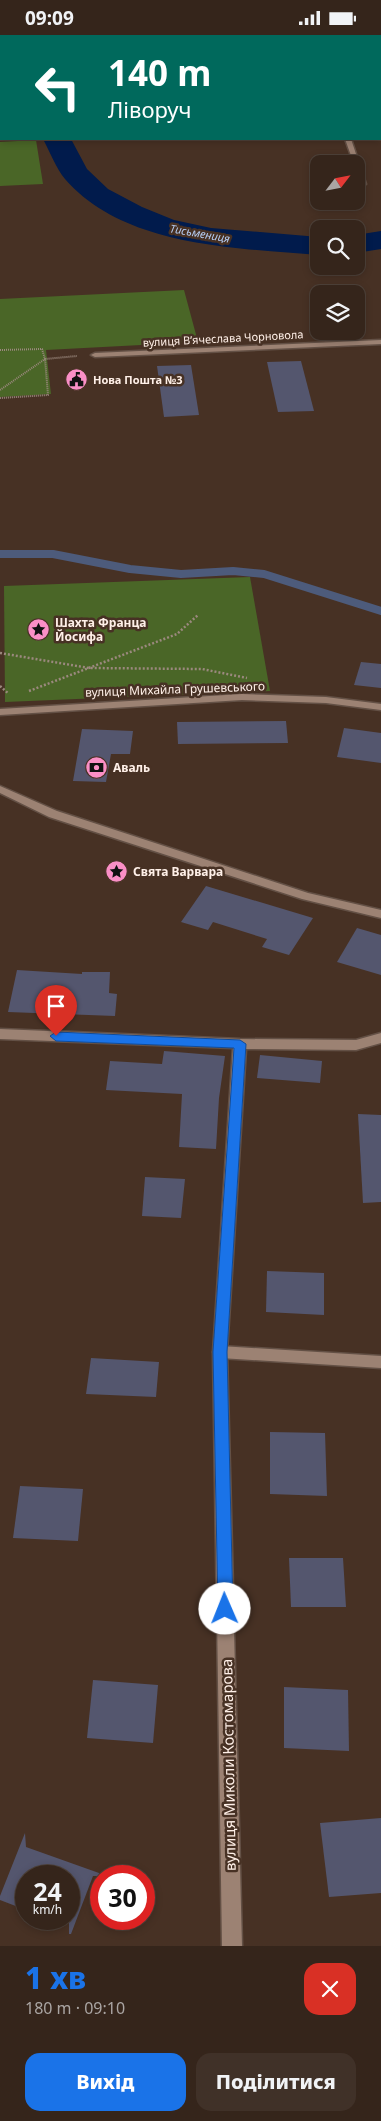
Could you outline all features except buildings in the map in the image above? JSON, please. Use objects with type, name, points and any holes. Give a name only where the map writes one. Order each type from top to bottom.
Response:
[{"type":"street","name":"вулиця Вʼячеслава Чорновола","points":[[96,355],[381,342]]},
{"type":"street","name":"вулиця Михайла Грушевського","points":[[0,712],[242,697],[326,700],[381,707]]},
{"type":"street","points":[[0,789],[24,802],[62,817],[306,896],[381,914]]},
{"type":"street","points":[[0,1034],[240,1044],[356,1045],[381,1038]]},
{"type":"street","name":"вулиця Миколи Костомарова","points":[[232,1946],[220,1352],[240,1044]]},
{"type":"lane","points":[[348,140],[354,155]]},
{"type":"lane","points":[[220,1352],[381,1362]]},
{"type":"path","points":[[0,350],[42,349],[45,359],[48,395],[0,398]]},
{"type":"path","points":[[0,390],[45,359],[96,355]]},
{"type":"path","points":[[22,694],[177,634],[198,615]]},
{"type":"path","points":[[0,653],[89,668],[202,669],[249,678]]},
{"type":"path","points":[[0,686],[14,697]]},
{"type":"green space","points":[[36,140],[43,184],[0,186],[0,142]]},
{"type":"green space","points":[[184,290],[198,342],[46,350],[51,394],[0,397],[0,299]]},
{"type":"green space","points":[[250,577],[270,691],[5,702],[4,586]]},
{"type":"waterway","name":"Тисьмениця","points":[[58,140],[75,173],[98,195],[132,213],[165,227],[211,237],[310,245]]},
{"type":"waterway","name":"Тисьмениця","points":[[365,243],[381,240]]},
{"type":"waterway","points":[[0,554],[53,554],[130,569],[181,574],[233,571],[264,574],[381,611]]},
{"type":"place","name":"Нова Пошта №3","points":[[77,379]]},
{"type":"place","name":"Шахта Франца Йосифа","points":[[39,629]]},
{"type":"place","name":"Аваль","points":[[97,767]]},
{"type":"place","name":"Свята Варвара","points":[[117,871]]},
{"type":"route","points":[[56,1036],[240,1044],[220,1352],[225,1609]]}]
